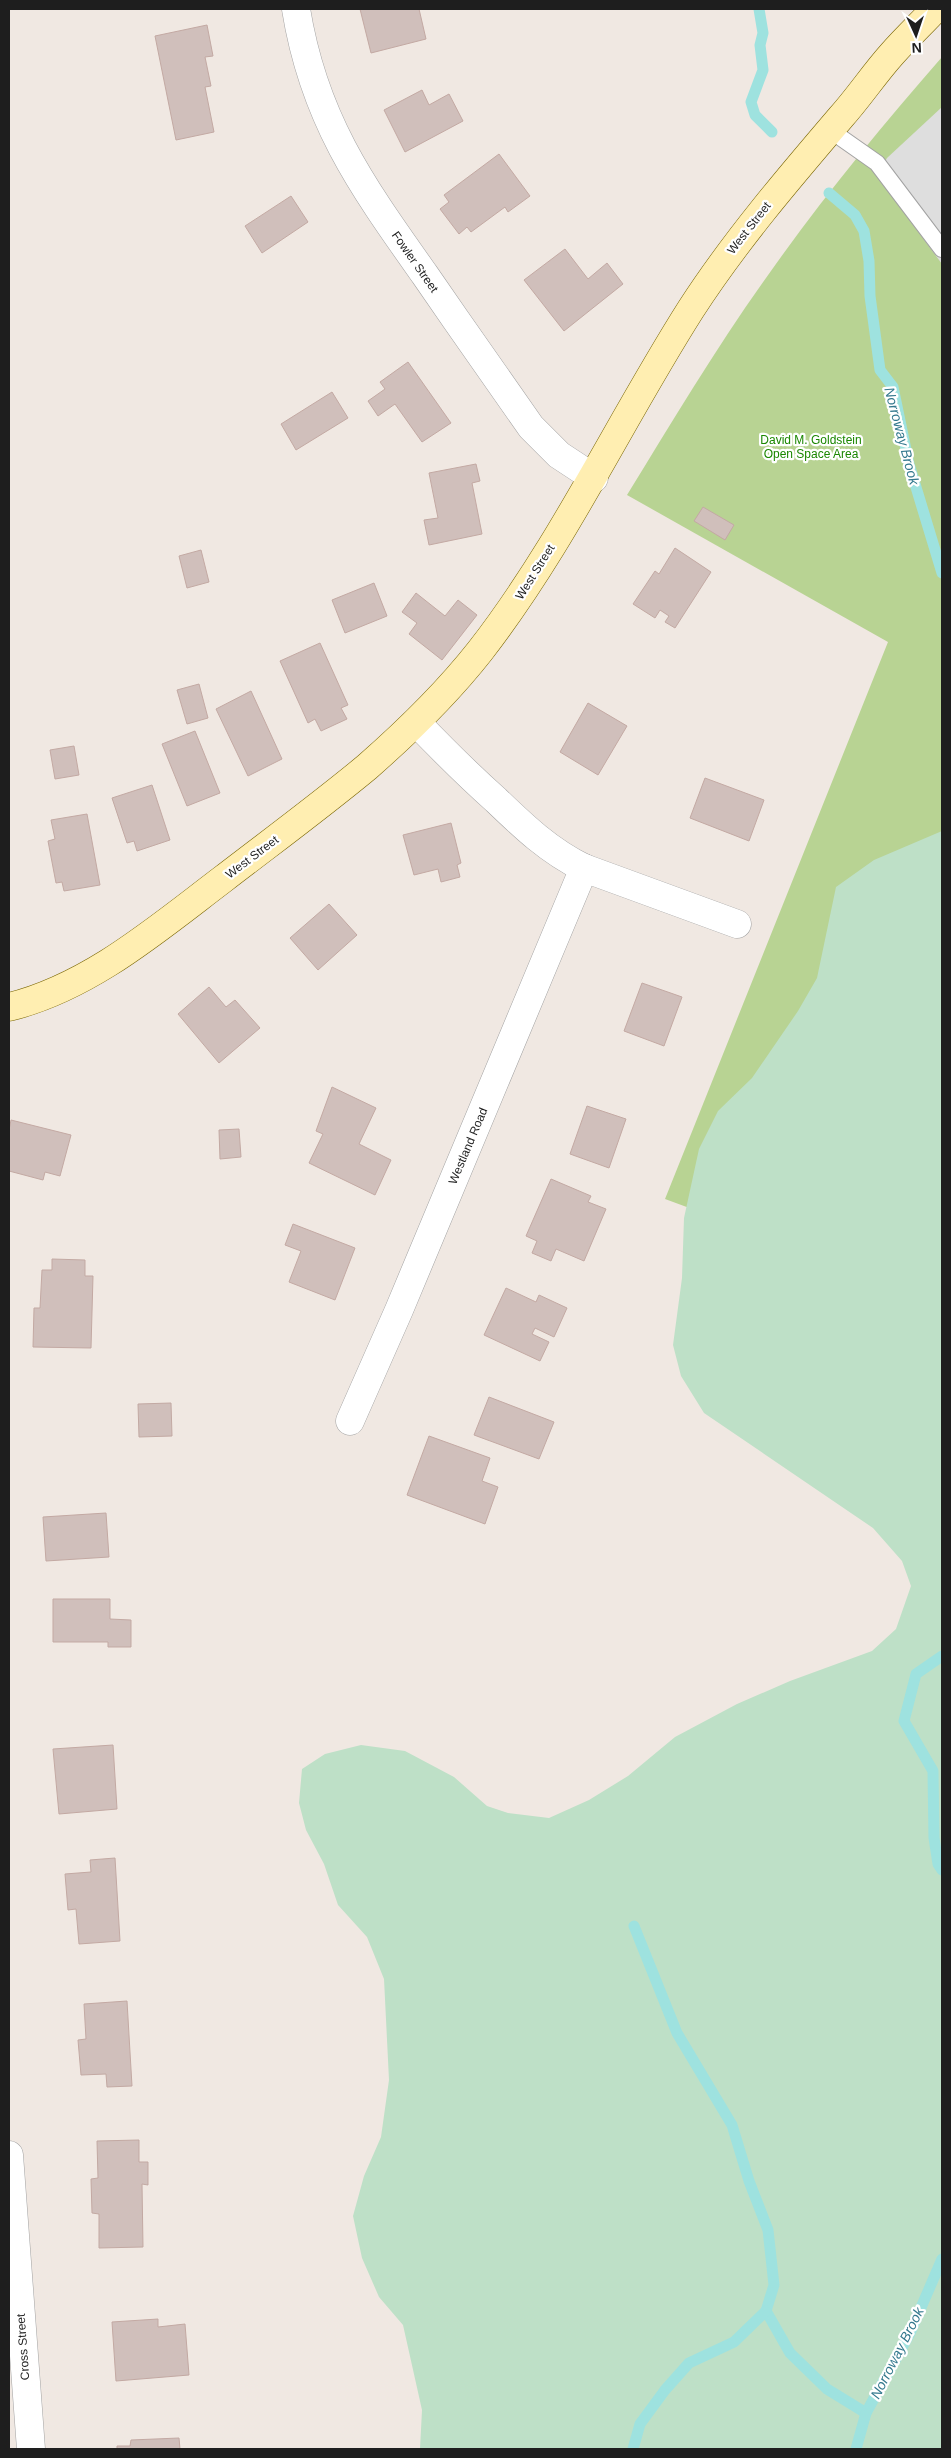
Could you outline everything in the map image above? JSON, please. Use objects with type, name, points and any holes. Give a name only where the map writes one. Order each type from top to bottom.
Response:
[{"type":"main road","name":"West Street","points":[[9,1007],[39,998],[84,978],[143,938],[339,791],[416,722],[460,676],[498,628],[536,571],[594,478],[664,353],[723,262],[752,222],[891,55],[935,9]]},
{"type":"street","name":"Fowler Street","points":[[296,9],[304,49],[323,110],[348,161],[361,182],[531,427],[559,455],[594,478]]},
{"type":"street","points":[[416,722],[533,836],[555,852],[584,868],[737,924]]},
{"type":"street","name":"Westland Road","points":[[350,1422],[399,1310],[584,868]]},
{"type":"street","name":"Cross Street","points":[[9,2156],[16,2350],[31,2449]]},
{"type":"lane","points":[[830,130],[877,163],[942,249]]},
{"type":"green space","name":"David M. Goldstein Open Space Area","points":[[942,57],[942,1301],[665,1199],[888,642],[627,495],[712,358],[787,249],[851,165]]},
{"type":"green space","points":[[942,831],[942,2449],[420,2449],[422,2410],[403,2325],[379,2297],[362,2258],[353,2216],[364,2176],[381,2137],[389,2080],[384,1979],[367,1937],[338,1905],[324,1864],[306,1830],[299,1803],[302,1769],[325,1754],[361,1745],[405,1751],[454,1777],[487,1806],[508,1813],[549,1818],[589,1800],[628,1776],[675,1737],[737,1704],[790,1681],[872,1651],[896,1629],[911,1586],[902,1561],[873,1528],[704,1413],[681,1376],[673,1345],[682,1278],[684,1218],[699,1149],[718,1111],[752,1078],[798,1011],[817,978],[836,887],[874,860]]},
{"type":"shaded area","points":[[942,107],[942,264],[877,176],[887,158]]},
{"type":"building","points":[[360,9],[419,9],[426,39],[371,53]]},
{"type":"building","points":[[207,25],[213,56],[205,57],[211,86],[205,87],[214,132],[176,140],[155,36]]},
{"type":"building","points":[[422,90],[429,105],[449,94],[463,121],[405,152],[384,110]]},
{"type":"building","points":[[499,154],[530,196],[508,212],[505,207],[471,232],[467,227],[459,234],[440,209],[449,202],[444,195]]},
{"type":"building","points":[[291,196],[308,222],[262,253],[245,226]]},
{"type":"building","points":[[565,249],[588,279],[607,263],[623,284],[564,331],[524,280]]},
{"type":"building","points":[[408,362],[451,423],[422,442],[395,404],[378,416],[368,401],[385,389],[380,382]]},
{"type":"building","points":[[332,392],[348,418],[296,450],[281,424]]},
{"type":"building","points":[[476,464],[480,481],[472,483],[482,534],[429,545],[424,520],[438,518],[429,473]]},
{"type":"building","points":[[703,507],[734,525],[725,540],[694,521]]},
{"type":"building","points":[[675,548],[711,572],[675,628],[665,622],[669,616],[660,610],[655,618],[633,604],[655,571],[659,574]]},
{"type":"building","points":[[201,550],[209,582],[187,588],[179,556]]},
{"type":"building","points":[[374,583],[387,616],[345,633],[332,600]]},
{"type":"building","points":[[416,593],[445,616],[458,600],[477,615],[442,660],[409,634],[417,623],[402,612]]},
{"type":"building","points":[[320,643],[348,705],[341,708],[347,719],[321,731],[315,719],[308,723],[280,661]]},
{"type":"building","points":[[199,684],[208,718],[187,724],[177,690]]},
{"type":"building","points":[[251,691],[282,759],[248,776],[216,709]]},
{"type":"building","points":[[588,703],[627,726],[598,775],[560,752]]},
{"type":"building","points":[[195,731],[220,793],[187,806],[162,744]]},
{"type":"building","points":[[74,746],[79,775],[55,779],[50,750]]},
{"type":"building","points":[[705,778],[764,800],[749,841],[690,818]]},
{"type":"building","points":[[152,785],[170,840],[137,851],[134,841],[127,843],[112,798]]},
{"type":"building","points":[[87,814],[100,885],[64,891],[62,882],[56,883],[48,841],[55,839],[51,820]]},
{"type":"building","points":[[451,823],[461,863],[457,865],[460,877],[441,882],[438,869],[414,875],[403,835]]},
{"type":"building","points":[[329,904],[357,935],[318,970],[290,938]]},
{"type":"building","points":[[642,983],[682,997],[664,1046],[624,1031]]},
{"type":"building","points":[[209,987],[226,1007],[235,1000],[260,1028],[219,1063],[178,1014]]},
{"type":"building","points":[[332,1087],[376,1108],[359,1144],[391,1160],[375,1195],[309,1163],[323,1134],[316,1131]]},
{"type":"building","points":[[587,1106],[626,1119],[609,1168],[570,1154]]},
{"type":"building","points":[[11,1120],[71,1135],[60,1176],[45,1172],[43,1180],[9,1171],[9,1130]]},
{"type":"building","points":[[239,1129],[241,1157],[220,1159],[219,1130]]},
{"type":"building","points":[[551,1179],[591,1196],[588,1202],[606,1209],[584,1261],[556,1249],[551,1261],[532,1253],[537,1241],[526,1236]]},
{"type":"building","points":[[293,1224],[355,1248],[335,1300],[289,1282],[301,1251],[285,1245]]},
{"type":"building","points":[[52,1259],[85,1260],[85,1276],[93,1276],[91,1348],[33,1347],[34,1308],[40,1308],[42,1270],[52,1270]]},
{"type":"building","points":[[506,1288],[536,1302],[539,1295],[567,1308],[554,1337],[535,1328],[532,1334],[549,1342],[540,1361],[484,1335]]},
{"type":"building","points":[[489,1397],[554,1422],[539,1459],[474,1435]]},
{"type":"building","points":[[171,1403],[172,1436],[139,1437],[138,1404]]},
{"type":"building","points":[[429,1436],[490,1458],[482,1481],[498,1487],[485,1524],[407,1495]]},
{"type":"building","points":[[106,1513],[109,1557],[46,1561],[43,1517]]},
{"type":"building","points":[[53,1599],[110,1599],[110,1619],[131,1620],[131,1647],[108,1647],[108,1642],[53,1642]]},
{"type":"building","points":[[113,1745],[117,1809],[59,1814],[53,1749]]},
{"type":"building","points":[[115,1858],[120,1941],[79,1944],[76,1909],[68,1910],[65,1874],[91,1872],[90,1860]]},
{"type":"building","points":[[127,2001],[132,2086],[107,2087],[106,2074],[81,2075],[78,2040],[86,2039],[84,2004]]},
{"type":"building","points":[[139,2140],[139,2162],[148,2162],[148,2185],[142,2184],[143,2247],[99,2248],[99,2214],[92,2213],[91,2179],[98,2178],[97,2141]]},
{"type":"building","points":[[158,2319],[158,2327],[185,2324],[189,2375],[116,2381],[112,2322]]},
{"type":"building","points":[[179,2438],[180,2449],[117,2449],[117,2446],[130,2446],[131,2440]]},
{"type":"waterway","name":"Norroway Brook","points":[[759,9],[763,33],[760,45],[763,70],[751,102],[755,115],[772,132]]},
{"type":"waterway","name":"Norroway Brook","points":[[829,193],[855,215],[864,231],[869,261],[870,296],[880,370],[893,387],[909,464],[942,573]]},
{"type":"waterway","name":"Norroway Brook","points":[[942,1656],[916,1674],[904,1721],[933,1771],[934,1838],[938,1864],[942,1870]]},
{"type":"waterway","points":[[634,1926],[677,2033],[732,2125],[749,2181],[768,2230],[774,2285],[766,2311],[790,2353],[827,2389],[866,2413]]},
{"type":"waterway","name":"Norroway Brook","points":[[856,2449],[866,2413],[910,2333],[942,2259]]},
{"type":"waterway","points":[[633,2449],[640,2424],[665,2390],[689,2363],[734,2342],[766,2311]]}]
